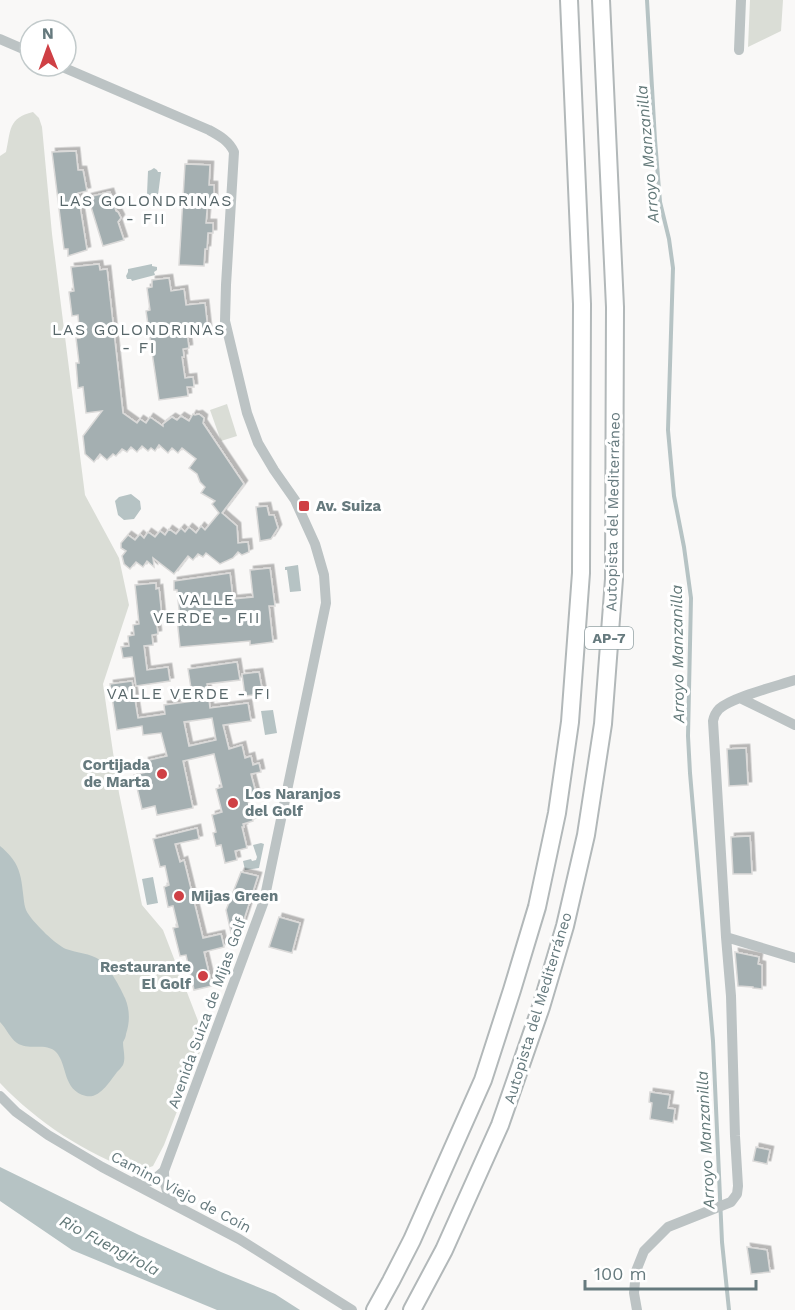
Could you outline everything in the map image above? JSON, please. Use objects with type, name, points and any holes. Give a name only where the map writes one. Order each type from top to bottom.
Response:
[{"type":"highway","name":"Autopista del Mediterráneo","points":[[375,1310],[412,1240],[483,1080],[513,990],[540,896],[557,813],[570,722],[581,573],[582,304],[569,0]]},
{"type":"highway","name":"Autopista del Mediterráneo","points":[[412,1310],[444,1250],[500,1125],[541,1008],[565,926],[586,835],[603,724],[614,579],[615,307],[602,0]]},
{"type":"street","points":[[739,50],[741,0]]},
{"type":"street","points":[[0,39],[18,47]]},
{"type":"street","name":"Avenida Suiza de Mijas Golf","points":[[78,74],[209,130],[230,144],[234,152],[225,321],[247,413],[258,443],[295,500],[315,544],[324,575],[326,603],[264,901],[164,1172]]},
{"type":"street","points":[[637,1310],[634,1293],[636,1271],[644,1251],[668,1227],[731,1202],[737,1194],[731,996],[713,721],[715,713],[722,706],[740,698],[795,680]]},
{"type":"street","points":[[740,698],[795,725]]},
{"type":"street","points":[[726,937],[795,958]]},
{"type":"street","name":"Camino Viejo de Coín","points":[[0,1096],[16,1112],[48,1135],[125,1179],[239,1239],[352,1310]]},
{"type":"street","points":[[125,1179],[151,1182],[164,1172]]},
{"type":"street","points":[[164,1172],[166,1191],[177,1206]]},
{"type":"shaded area","points":[[750,0],[783,0],[781,31],[748,47]]},
{"type":"shaded area","points":[[33,112],[39,118],[42,127],[52,234],[85,495],[119,558],[129,605],[103,684],[119,793],[142,905],[163,930],[205,1039],[164,1145],[153,1166],[137,1172],[99,1156],[46,1124],[0,1083],[0,156],[6,152],[10,131],[15,121]]},
{"type":"shaded area","points":[[227,404],[237,436],[221,441],[210,410]]},
{"type":"water","points":[[154,168],[161,172],[158,195],[152,199],[147,194],[148,171]]},
{"type":"water","points":[[152,264],[157,267],[155,275],[132,281],[127,279],[128,269]]},
{"type":"water","points":[[131,494],[140,501],[141,509],[134,519],[124,520],[118,515],[115,501],[119,497]]},
{"type":"water","points":[[298,565],[301,591],[290,592],[285,567]]},
{"type":"water","points":[[273,710],[277,733],[265,735],[261,711]]},
{"type":"water","points":[[264,844],[259,868],[245,870],[243,861],[256,860],[253,845]]},
{"type":"water","points":[[0,846],[17,866],[27,913],[46,934],[62,947],[100,960],[111,972],[125,998],[129,1016],[123,1042],[124,1062],[108,1084],[96,1095],[86,1096],[73,1088],[56,1052],[52,1049],[17,1043],[0,1022]]},
{"type":"water","points":[[153,877],[158,903],[147,905],[142,879]]},
{"type":"water","name":"Rio Fuengirola","points":[[0,1167],[139,1235],[275,1294],[300,1310],[217,1310],[72,1250],[0,1201]]},
{"type":"building","points":[[76,151],[78,170],[83,170],[87,191],[78,193],[87,250],[68,256],[68,249],[64,249],[52,152]]},
{"type":"building","points":[[185,164],[210,165],[209,185],[214,185],[214,199],[208,199],[206,223],[213,223],[213,233],[208,233],[204,266],[179,265]]},
{"type":"building","points":[[110,192],[116,211],[121,218],[118,222],[124,240],[103,246],[88,197]]},
{"type":"building","points":[[99,264],[100,270],[107,269],[123,413],[137,423],[140,419],[146,423],[150,417],[163,426],[172,417],[177,420],[181,416],[189,421],[193,414],[199,414],[204,418],[203,423],[244,484],[222,513],[237,526],[238,543],[248,542],[249,552],[242,555],[238,552],[233,558],[220,564],[206,553],[203,557],[198,554],[193,560],[188,556],[174,574],[153,558],[154,567],[147,561],[143,567],[136,562],[130,569],[124,564],[122,556],[126,551],[121,548],[121,543],[128,535],[135,540],[140,534],[144,538],[148,532],[155,537],[160,531],[165,535],[169,529],[176,534],[181,528],[185,532],[189,527],[196,533],[201,526],[205,530],[219,513],[212,504],[215,501],[201,493],[205,487],[197,474],[189,468],[196,459],[182,448],[178,453],[172,448],[168,453],[159,445],[155,451],[151,448],[148,451],[142,446],[137,452],[131,447],[127,452],[122,449],[116,456],[113,454],[107,460],[100,454],[94,462],[85,454],[83,436],[102,411],[86,413],[83,387],[78,388],[76,363],[79,363],[76,338],[80,338],[78,315],[72,316],[69,292],[74,291],[71,267]]},
{"type":"building","points":[[169,278],[171,291],[184,289],[186,305],[205,303],[208,330],[187,332],[189,348],[183,349],[184,357],[182,357],[185,378],[193,377],[194,387],[187,387],[188,396],[159,400],[146,311],[150,310],[147,288],[152,287],[152,280]]},
{"type":"building","points":[[267,506],[269,515],[274,515],[278,528],[271,539],[260,541],[256,507]]},
{"type":"building","points":[[270,568],[275,606],[269,606],[273,642],[250,645],[250,641],[180,647],[177,619],[180,619],[174,581],[230,573],[233,599],[253,597],[250,570]]},
{"type":"building","points":[[156,583],[156,589],[159,588],[162,617],[156,618],[158,634],[152,635],[153,645],[144,646],[147,670],[168,667],[170,681],[136,686],[132,657],[123,658],[121,647],[129,646],[128,636],[134,635],[133,625],[139,624],[135,585]]},
{"type":"building","points":[[237,662],[240,680],[207,684],[210,708],[248,703],[251,721],[223,725],[229,749],[242,745],[245,758],[251,756],[253,765],[259,763],[261,772],[251,774],[257,797],[250,798],[251,800],[248,801],[253,821],[243,824],[244,827],[242,827],[247,848],[235,851],[237,860],[225,863],[221,845],[216,846],[213,833],[216,832],[212,815],[222,812],[216,789],[222,787],[214,754],[183,761],[193,808],[157,815],[155,806],[142,809],[134,775],[147,772],[145,761],[167,756],[161,733],[143,735],[142,726],[117,730],[110,684],[132,681],[138,718],[165,714],[164,705],[193,701],[188,669]],"holes":[[[212,718],[216,740],[189,746],[184,722]]]},
{"type":"building","points":[[259,672],[263,694],[245,696],[242,674]]},
{"type":"building","points":[[746,748],[748,785],[729,786],[727,749]]},
{"type":"building","name":"Mijas Green","points":[[197,828],[199,839],[175,844],[180,862],[184,860],[203,938],[221,934],[224,947],[204,952],[212,986],[194,990],[186,955],[180,956],[173,928],[178,927],[173,906],[168,907],[164,887],[169,885],[165,866],[160,867],[153,839]]},
{"type":"building","points":[[750,836],[752,874],[733,874],[731,837]]},
{"type":"building","points":[[241,872],[258,876],[239,935],[232,937],[226,910]]},
{"type":"building","points":[[279,917],[300,923],[292,953],[269,947]]},
{"type":"building","points":[[735,952],[759,957],[758,964],[762,965],[762,989],[738,986]]},
{"type":"building","points":[[650,1092],[670,1095],[668,1108],[675,1109],[673,1123],[650,1119],[652,1103],[649,1102]]},
{"type":"building","points":[[756,1147],[770,1150],[767,1164],[753,1161]]},
{"type":"building","points":[[747,1247],[767,1250],[770,1272],[751,1274]]},
{"type":"waterway","name":"Arroyo Manzanilla","points":[[647,0],[660,202],[673,268],[668,430],[674,496],[691,598],[688,736],[713,1041],[722,1242],[729,1310]]},
{"type":"place","name":"Av. Suiza","points":[[304,506]]},
{"type":"place","name":"Cortijada de Marta","points":[[162,774]]},
{"type":"place","name":"Los Naranjos del Golf","points":[[233,803]]},
{"type":"place","name":"Mijas Green","points":[[179,896]]},
{"type":"place","name":"Restaurante El Golf","points":[[203,976]]},
{"type":"district","name":"LAS GOLONDRINAS - FII","points":[[146,209]]},
{"type":"district","name":"LAS GOLONDRINAS - FI","points":[[139,338]]},
{"type":"district","name":"VALLE VERDE - FII","points":[[207,608]]},
{"type":"district","name":"VALLE VERDE - FI","points":[[189,693]]}]
